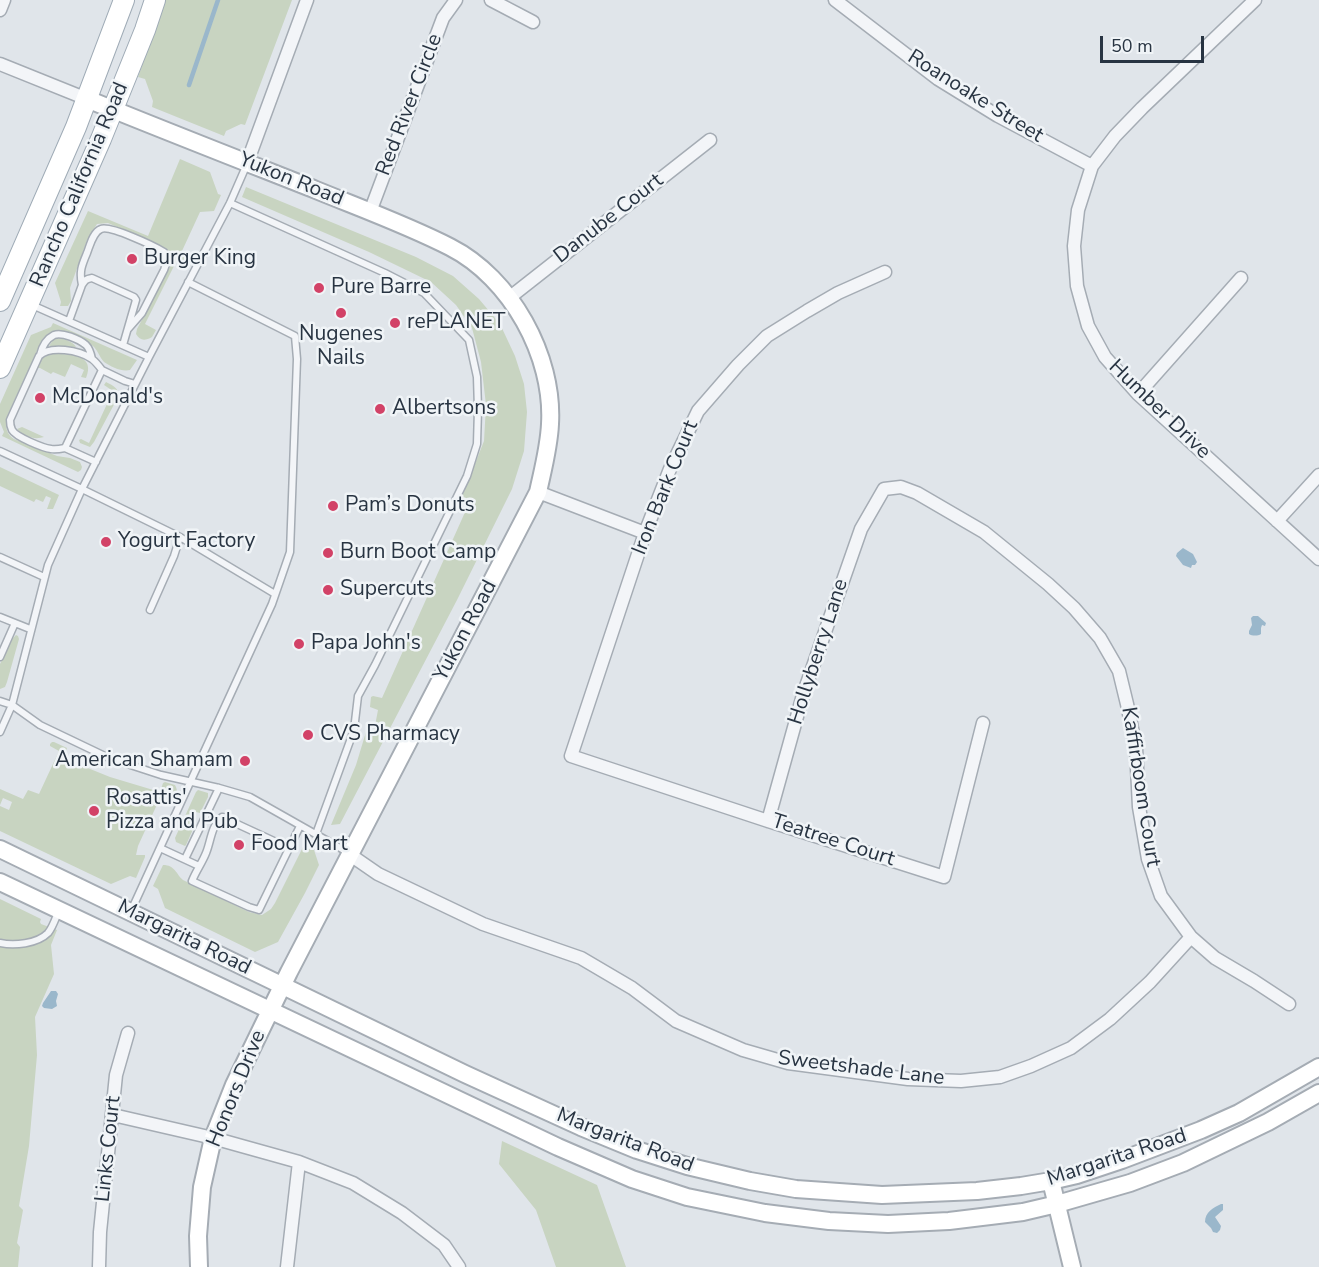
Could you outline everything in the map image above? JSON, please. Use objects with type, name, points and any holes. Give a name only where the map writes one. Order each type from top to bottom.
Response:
[{"type":"main road","name":"Rancho California Road","points":[[0,300],[87,99],[124,0]]},
{"type":"main road","name":"Rancho California Road","points":[[0,368],[113,110],[155,0]]},
{"type":"main road","name":"Yukon Road","points":[[87,99],[452,247],[492,278],[520,314],[531,334],[541,361],[548,391],[550,423],[547,451],[538,492],[282,985]]},
{"type":"main road","name":"Margarita Road","points":[[0,849],[455,1070],[581,1127],[637,1150],[687,1166],[796,1189],[882,1194],[977,1191],[1021,1186],[1077,1175],[1201,1130],[1239,1113],[1319,1067]]},
{"type":"main road","name":"Margarita Road","points":[[0,882],[558,1148],[632,1179],[687,1197],[765,1213],[829,1221],[888,1224],[1023,1212],[1130,1183],[1183,1163],[1268,1122],[1319,1093]]},
{"type":"main road","name":"Honors Drive","points":[[199,1267],[198,1236],[202,1187],[213,1138],[234,1085],[282,985]]},
{"type":"main road","points":[[1050,1181],[1072,1267]]},
{"type":"street","points":[[0,10],[4,0]]},
{"type":"street","points":[[248,163],[307,0]]},
{"type":"street","name":"Red River Circle","points":[[370,212],[443,18],[456,0]]},
{"type":"street","points":[[491,0],[533,22]]},
{"type":"street","name":"Roanoake Street","points":[[835,0],[938,79],[998,116],[1092,166]]},
{"type":"street","name":"Humber Drive","points":[[1255,0],[1142,108],[1115,136],[1092,166],[1078,210],[1074,246],[1077,286],[1088,326],[1105,357],[1138,394],[1319,559]]},
{"type":"street","points":[[0,64],[87,99]]},
{"type":"street","name":"Danube Court","points":[[509,298],[710,140]]},
{"type":"street","name":"Iron Bark Court","points":[[571,756],[645,533],[670,469],[698,411],[767,336],[838,293],[885,272]]},
{"type":"street","points":[[1138,394],[1241,278]]},
{"type":"street","points":[[1277,521],[1319,475]]},
{"type":"street","name":"Kaffirboom Court","points":[[884,489],[901,487],[917,493],[984,532],[1048,584],[1074,608],[1100,638],[1119,671],[1127,704],[1136,748],[1139,807],[1148,859],[1161,896],[1191,937],[1215,958],[1289,1004]]},
{"type":"street","name":"Hollyberry Lane","points":[[768,821],[803,695],[857,540],[884,489]]},
{"type":"street","points":[[538,492],[645,533]]},
{"type":"street","name":"Teatree Court","points":[[571,756],[944,877],[983,723]]},
{"type":"street","name":"Sweetshade Lane","points":[[350,854],[378,874],[483,924],[581,958],[632,988],[676,1021],[743,1050],[788,1062],[908,1079],[961,1081],[1000,1077],[1071,1048],[1110,1019],[1150,982],[1191,937]]},
{"type":"street","name":"Links Court","points":[[99,1267],[100,1232],[116,1075],[128,1033]]},
{"type":"street","points":[[113,1115],[213,1138],[299,1162],[353,1183],[402,1213],[444,1245],[459,1267]]},
{"type":"street","points":[[287,1267],[299,1162]]},
{"type":"lane","points":[[0,732],[12,705],[48,564],[82,489],[230,203],[248,163]]},
{"type":"lane","points":[[230,203],[424,293],[469,340],[477,377],[477,444],[467,476],[358,696],[354,730],[316,834]]},
{"type":"lane","points":[[82,285],[81,269],[96,233],[103,228],[113,229],[164,252],[167,264],[142,313],[128,329]]},
{"type":"lane","points":[[69,321],[82,285],[85,280],[92,278],[136,300],[123,345]]},
{"type":"lane","points":[[131,912],[268,613],[290,552],[297,359],[295,336],[188,282]]},
{"type":"lane","points":[[29,303],[149,357]]},
{"type":"lane","points":[[92,359],[90,351],[83,344],[65,335],[58,334],[49,339],[10,420],[10,426],[19,436],[48,449],[65,448],[96,462]]},
{"type":"lane","points":[[39,356],[51,350],[73,351],[92,359],[102,370],[135,384]]},
{"type":"lane","points":[[65,448],[102,370]]},
{"type":"lane","points":[[0,451],[180,537],[275,594]]},
{"type":"lane","points":[[150,610],[180,537]]},
{"type":"lane","points":[[0,557],[44,577]]},
{"type":"lane","points":[[0,616],[30,629]]},
{"type":"lane","points":[[0,657],[15,623]]},
{"type":"lane","points":[[0,701],[12,705],[40,726],[109,758],[161,775],[250,797],[350,854]]},
{"type":"lane","points":[[185,859],[219,788]]},
{"type":"lane","points":[[289,848],[222,817],[217,821],[207,851],[192,880],[259,910],[300,826]]},
{"type":"lane","points":[[160,848],[199,866]]},
{"type":"lane","points":[[0,943],[21,944],[46,935],[59,910]]},
{"type":"green space","points":[[165,0],[292,0],[245,125],[241,124],[226,131],[224,136],[152,107],[153,101],[145,79],[138,77]]},
{"type":"green space","points":[[180,159],[210,172],[218,194],[221,195],[214,211],[200,212],[182,251],[192,253],[188,262],[178,258],[145,324],[156,330],[152,337],[141,339],[136,334],[137,329],[172,259],[167,250],[162,247],[108,223],[97,224],[87,240],[70,288],[71,301],[68,306],[60,306],[61,302],[55,283],[88,211],[148,236]]},
{"type":"green space","points":[[246,187],[416,257],[453,276],[479,299],[500,324],[515,356],[524,384],[527,412],[524,451],[512,489],[340,824],[331,825],[356,765],[366,732],[374,731],[378,710],[370,707],[371,697],[382,698],[470,501],[463,498],[463,494],[484,441],[486,405],[481,362],[472,328],[456,305],[431,282],[369,252],[242,197]]},
{"type":"green space","points":[[53,323],[137,360],[130,370],[117,369],[104,362],[88,342],[67,332],[53,333],[41,342],[6,419],[7,430],[14,439],[57,456],[80,462],[82,467],[78,472],[2,436],[4,432],[0,422],[0,404],[31,335],[51,327]]},
{"type":"green space","points":[[57,338],[73,343],[76,347],[49,346]]},
{"type":"green space","points":[[48,354],[77,356],[83,359],[87,363],[86,378],[81,377],[84,370],[71,364],[65,377],[38,368],[42,359]]},
{"type":"green space","points":[[106,382],[118,391],[118,397],[90,447],[80,443],[79,440],[89,443],[113,391],[104,385]]},
{"type":"green space","points":[[22,427],[44,437],[26,436],[17,429]]},
{"type":"green space","points":[[0,467],[59,495],[53,509],[47,509],[51,498],[46,496],[43,502],[36,499],[34,502],[0,486]]},
{"type":"green space","points":[[16,635],[19,639],[7,682],[5,687],[0,689],[0,664]]},
{"type":"green space","points":[[52,742],[67,748],[63,758],[110,777],[160,792],[165,782],[175,785],[177,792],[175,794],[160,798],[138,846],[136,855],[145,855],[145,857],[136,878],[130,876],[111,884],[0,831],[0,806],[9,810],[12,802],[3,798],[0,805],[0,789],[23,799],[28,790],[39,794],[59,751],[50,746]]},
{"type":"green space","points":[[198,790],[208,793],[208,797],[200,813],[196,812],[191,825],[194,827],[185,846],[176,842],[175,838]]},
{"type":"green space","points":[[307,839],[316,844],[314,850],[319,865],[278,942],[255,952],[165,908],[158,889],[153,886],[163,865],[167,865],[173,868],[183,880],[249,912],[262,915],[275,903]]},
{"type":"green space","points":[[0,899],[41,919],[41,924],[57,930],[51,945],[54,974],[35,1017],[37,1055],[29,1146],[19,1206],[23,1210],[17,1243],[20,1247],[18,1267],[0,1267]]},
{"type":"green space","points":[[502,1141],[597,1185],[626,1267],[556,1267],[536,1210],[499,1164]]},
{"type":"water","points":[[1183,548],[1193,554],[1197,562],[1191,568],[1183,565],[1176,556]]},
{"type":"water","points":[[1253,616],[1258,616],[1266,623],[1265,626],[1262,625],[1261,634],[1249,634]]},
{"type":"water","points":[[51,991],[56,991],[58,994],[57,1006],[52,1009],[44,1008],[43,1003]]},
{"type":"water","points":[[1223,1204],[1223,1210],[1215,1217],[1221,1226],[1217,1233],[1213,1232],[1205,1219],[1210,1211]]},
{"type":"waterway","points":[[189,85],[218,0]]},
{"type":"place","name":"Burger King","points":[[132,259]]},
{"type":"place","name":"Pure Barre","points":[[319,288]]},
{"type":"place","name":"Nugenes Nails","points":[[341,313]]},
{"type":"place","name":"rePLANET","points":[[395,323]]},
{"type":"place","name":"McDonald's","points":[[40,398]]},
{"type":"place","name":"Albertsons","points":[[380,409]]},
{"type":"place","name":"Pam’s Donuts","points":[[333,506]]},
{"type":"place","name":"Yogurt Factory","points":[[106,542]]},
{"type":"place","name":"Burn Boot Camp","points":[[328,553]]},
{"type":"place","name":"Supercuts","points":[[328,590]]},
{"type":"place","name":"Papa John's","points":[[299,644]]},
{"type":"place","name":"CVS Pharmacy","points":[[308,735]]},
{"type":"place","name":"American Shamam","points":[[245,761]]},
{"type":"place","name":"Rosattis' Pizza and Pub","points":[[94,811]]},
{"type":"place","name":"Food Mart","points":[[239,845]]}]
